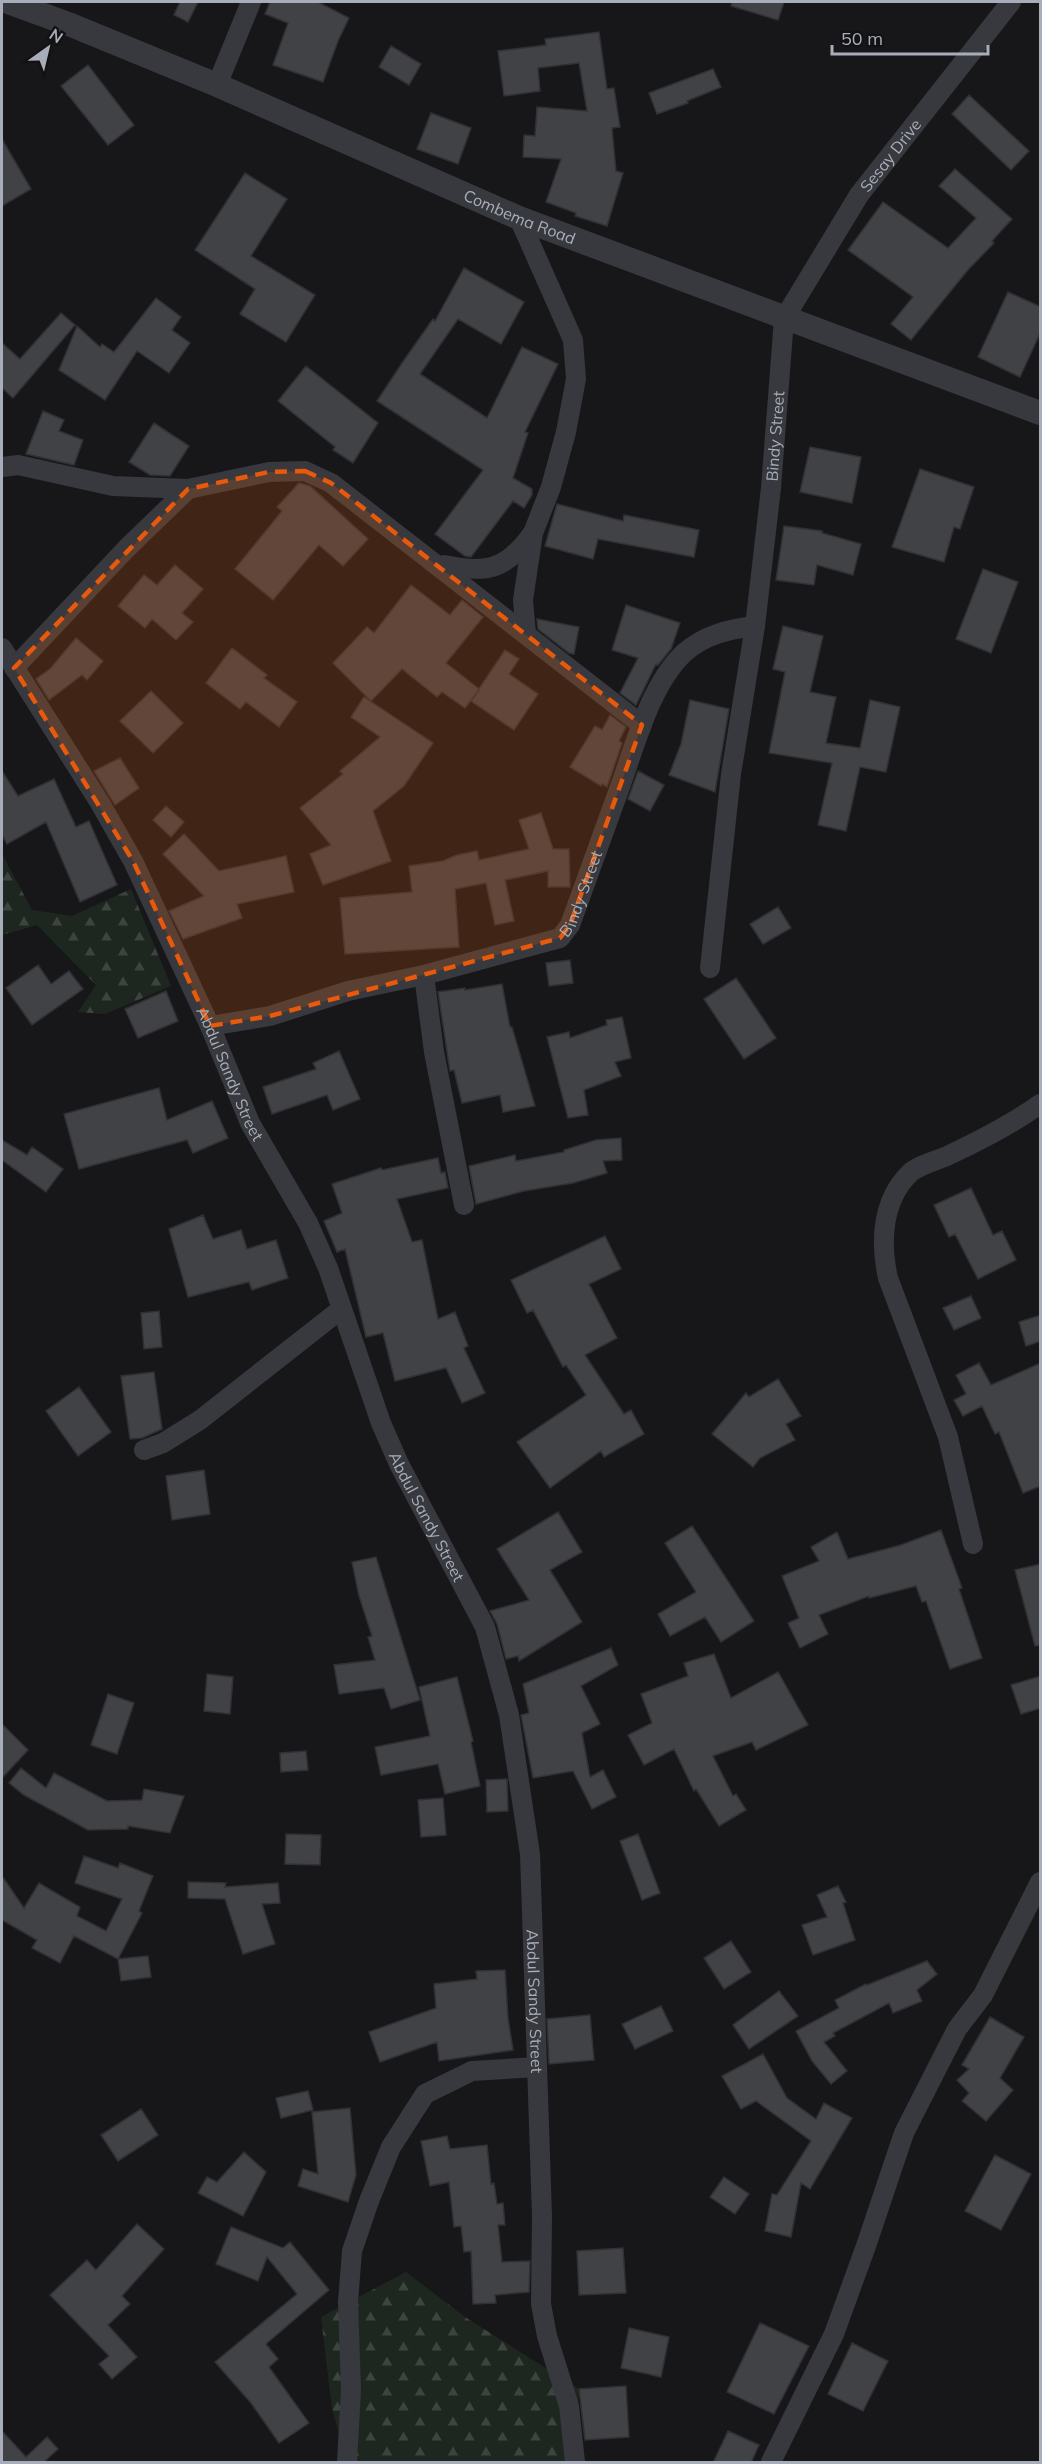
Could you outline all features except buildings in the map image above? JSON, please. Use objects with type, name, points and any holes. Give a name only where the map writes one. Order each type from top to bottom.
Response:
[{"type":"street","name":"Combema Road","points":[[8,2],[217,84],[519,218],[784,319],[1041,413]]},
{"type":"street","points":[[217,84],[251,2]]},
{"type":"street","name":"Sesay Drive","points":[[784,319],[860,195],[1011,2]]},
{"type":"street","points":[[519,218],[573,340],[576,380],[566,432],[551,487],[533,533],[523,600],[526,634]]},
{"type":"street","name":"Bindy Street","points":[[710,968],[731,774],[755,626],[771,488],[784,319]]},
{"type":"street","points":[[2,467],[18,465],[113,486],[188,489],[269,472],[305,471],[331,483],[642,725]]},
{"type":"street","points":[[14,668],[126,549],[188,489]]},
{"type":"street","points":[[438,564],[471,571],[496,566],[518,553],[533,533]]},
{"type":"street","name":"Bindy Street","points":[[210,1026],[270,1016],[348,991],[424,975],[560,938],[567,932],[642,725],[671,667],[685,652],[725,630],[755,626]]},
{"type":"street","name":"Abdul Sandy Street","points":[[2,648],[100,802],[133,861],[210,1026],[250,1123],[308,1223],[328,1268],[340,1310],[381,1423],[399,1464],[485,1627],[503,1694],[523,1799],[530,1854],[542,2216],[541,2304],[547,2336],[569,2406],[575,2463]]},
{"type":"street","points":[[424,975],[434,1052],[464,1204]]},
{"type":"street","points":[[973,1545],[948,1437],[888,1278],[883,1257],[884,1223],[895,1193],[910,1172],[990,1135],[1041,1104]]},
{"type":"street","points":[[144,1450],[163,1443],[200,1420],[340,1310]]},
{"type":"street","points":[[771,2463],[834,2334],[867,2246],[904,2133],[957,2029],[983,1995],[1041,1882]]},
{"type":"street","points":[[347,2463],[351,2390],[348,2302],[352,2251],[391,2147],[425,2094],[472,2071],[537,2067]]},
{"type":"highlighted area","points":[[305,471],[331,483],[642,725],[570,925],[560,938],[270,1016],[210,1026],[133,861],[14,668],[188,489],[269,472]]},
{"type":"green space","points":[[2,854],[32,910],[72,916],[131,889],[171,986],[105,1014],[78,1012],[96,985],[37,925],[2,935]]},
{"type":"green space","points":[[406,2272],[465,2317],[579,2389],[573,2462],[347,2462],[332,2409],[321,2317]]}]
